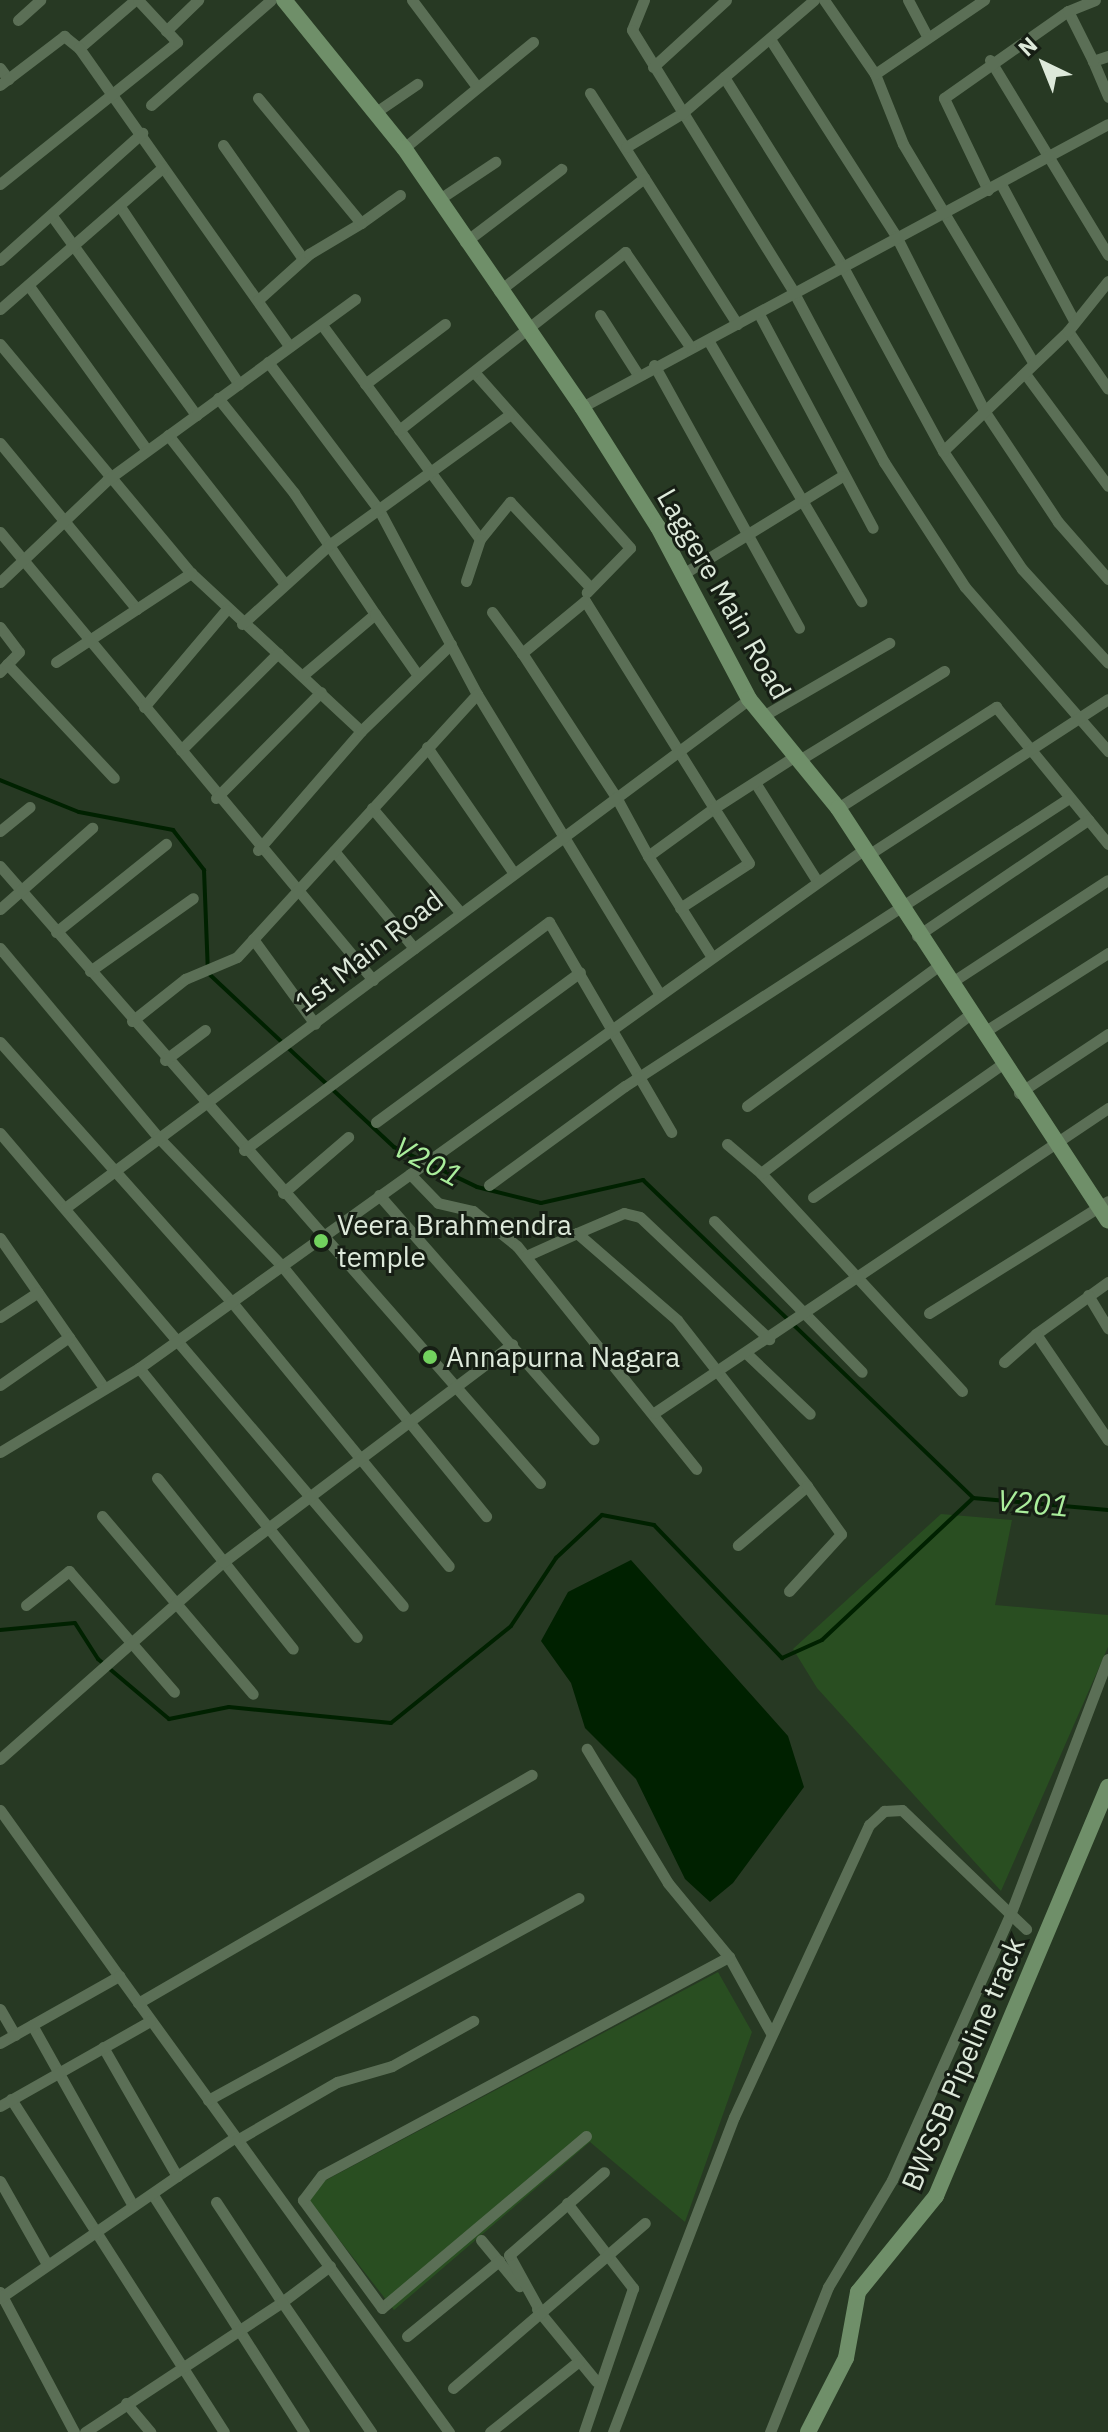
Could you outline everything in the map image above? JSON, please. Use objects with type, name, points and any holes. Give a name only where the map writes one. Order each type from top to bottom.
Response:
[{"type":"street","points":[[18,20],[40,0]]},
{"type":"street","points":[[0,184],[177,42],[136,0],[79,48]]},
{"type":"street","points":[[166,31],[198,0]]},
{"type":"street","points":[[151,105],[271,0]]},
{"type":"street","name":"Laggere Main Road","points":[[284,0],[404,148],[525,333],[582,407],[683,574],[749,699],[838,808],[917,936],[972,1013],[1019,1094],[1104,1210]]},
{"type":"street","points":[[412,0],[477,87]]},
{"type":"street","points":[[644,0],[632,30],[793,291],[884,462],[957,576],[1108,751]]},
{"type":"street","points":[[653,67],[726,0]]},
{"type":"street","points":[[626,147],[681,114],[814,0]]},
{"type":"street","points":[[824,0],[875,74],[903,144],[946,210],[1033,362]]},
{"type":"street","points":[[908,0],[927,36]]},
{"type":"street","points":[[875,74],[968,5],[984,0]]},
{"type":"street","points":[[988,190],[944,98],[990,60],[1068,11],[1095,0]]},
{"type":"street","points":[[1068,11],[1108,97]]},
{"type":"street","points":[[0,68],[4,82],[64,36],[79,48],[142,133],[162,168],[289,346]]},
{"type":"street","points":[[770,39],[896,236],[985,412],[1058,522],[1108,579]]},
{"type":"street","points":[[404,148],[533,42]]},
{"type":"street","points":[[1093,61],[1108,56]]},
{"type":"street","points":[[990,60],[1050,152],[1108,255]]},
{"type":"street","points":[[724,77],[842,265],[943,451],[1022,569],[1108,663]]},
{"type":"street","points":[[376,112],[417,84]]},
{"type":"street","points":[[590,93],[737,324]]},
{"type":"street","points":[[258,98],[361,223]]},
{"type":"street","points":[[582,407],[637,373],[759,314],[793,291],[1001,184],[1050,152],[1108,124]]},
{"type":"street","points":[[0,260],[142,133]]},
{"type":"street","points":[[223,145],[303,259]]},
{"type":"street","points":[[438,200],[495,162]]},
{"type":"street","points":[[0,309],[121,208],[162,168]]},
{"type":"street","points":[[465,242],[561,169]]},
{"type":"street","points":[[499,291],[644,178]]},
{"type":"street","points":[[1001,184],[1071,326],[1108,389]]},
{"type":"street","points":[[258,300],[303,259],[400,195]]},
{"type":"street","points":[[121,208],[239,384]]},
{"type":"street","points":[[52,216],[76,245],[196,415]]},
{"type":"street","points":[[399,430],[625,252],[691,348]]},
{"type":"street","points":[[943,451],[1026,375],[1033,362],[1104,295],[1108,281]]},
{"type":"street","points":[[29,286],[147,450]]},
{"type":"street","points":[[0,582],[107,480],[355,299]]},
{"type":"street","points":[[759,314],[842,476],[873,528]]},
{"type":"street","points":[[600,315],[637,373]]},
{"type":"street","points":[[365,384],[445,324]]},
{"type":"street","points":[[322,325],[480,539]]},
{"type":"street","points":[[708,340],[861,601]]},
{"type":"street","points":[[0,344],[107,480],[191,573],[226,610],[303,675],[361,731]]},
{"type":"street","points":[[268,362],[379,510],[477,694],[658,992]]},
{"type":"street","points":[[654,365],[799,628]]},
{"type":"street","points":[[474,372],[508,416],[630,548],[625,562],[589,586],[585,601],[522,653]]},
{"type":"street","points":[[1026,375],[1108,486]]},
{"type":"street","points":[[218,398],[329,545],[417,674]]},
{"type":"street","points":[[242,624],[329,545],[508,416]]},
{"type":"street","points":[[168,435],[284,583]]},
{"type":"street","points":[[0,443],[137,609]]},
{"type":"street","points":[[683,574],[842,476]]},
{"type":"street","points":[[466,581],[480,539],[510,502],[589,586]]},
{"type":"street","points":[[0,532],[181,750],[258,850],[373,980]]},
{"type":"street","points":[[56,662],[86,637],[137,609],[191,573]]},
{"type":"street","points":[[585,601],[749,863],[680,908]]},
{"type":"street","points":[[144,707],[226,610]]},
{"type":"street","points":[[492,612],[616,797],[648,856],[710,954]]},
{"type":"street","points":[[303,675],[375,614]]},
{"type":"street","points":[[0,627],[19,652],[4,668],[114,778]]},
{"type":"street","points":[[763,716],[889,643]]},
{"type":"street","points":[[258,850],[361,731],[451,644]]},
{"type":"street","points":[[181,750],[278,653]]},
{"type":"street","points":[[648,856],[714,808],[944,671]]},
{"type":"street","points":[[216,798],[321,692]]},
{"type":"street","points":[[132,1021],[253,939],[477,694]]},
{"type":"street","name":"1st Main Road","points":[[65,1208],[110,1170],[205,1107],[287,1046],[562,831],[678,754],[749,699]]},
{"type":"street","points":[[0,1452],[103,1386],[139,1368],[179,1336],[410,1174],[710,954],[817,881],[1032,752],[1108,699]]},
{"type":"street","points":[[838,808],[996,707],[1108,844]]},
{"type":"street","points":[[427,747],[511,869]]},
{"type":"street","points":[[756,784],[817,881]]},
{"type":"street","points":[[489,1185],[636,1079],[901,910],[1069,798]]},
{"type":"street","points":[[0,831],[30,807]]},
{"type":"street","points":[[372,808],[459,911]]},
{"type":"street","points":[[917,936],[1088,820]]},
{"type":"street","points":[[0,909],[92,828]]},
{"type":"street","points":[[56,932],[166,844]]},
{"type":"street","points":[[334,851],[414,948]]},
{"type":"street","points":[[0,866],[205,1107],[540,1483]]},
{"type":"street","points":[[952,982],[1108,880]]},
{"type":"street","points":[[90,971],[193,898]]},
{"type":"street","points":[[244,1150],[549,922],[610,1026],[636,1079],[671,1132]]},
{"type":"street","points":[[253,939],[315,1024]]},
{"type":"street","points":[[0,948],[157,1136],[282,1266],[486,1516]]},
{"type":"street","points":[[984,1032],[1108,953]]},
{"type":"street","points":[[747,1106],[938,966]]},
{"type":"street","points":[[376,1122],[580,972]]},
{"type":"street","points":[[761,1173],[972,1013]]},
{"type":"street","points":[[165,1060],[205,1030]]},
{"type":"street","points":[[1019,1094],[1108,1034]]},
{"type":"street","points":[[0,1042],[110,1170],[231,1301],[449,1566]]},
{"type":"street","points":[[813,1197],[1002,1064]]},
{"type":"street","points":[[654,1413],[855,1281],[1054,1141],[1108,1108]]},
{"type":"street","points":[[0,1133],[179,1336],[403,1606]]},
{"type":"street","points":[[283,1193],[348,1137]]},
{"type":"street","points":[[727,1144],[761,1173],[855,1281],[962,1391]]},
{"type":"street","points":[[410,1174],[438,1203],[473,1211],[526,1256],[696,1469]]},
{"type":"street","points":[[379,1195],[593,1439]]},
{"type":"street","points":[[929,1313],[1104,1210]]},
{"type":"street","points":[[526,1256],[624,1213],[640,1217],[769,1339]]},
{"type":"street","points":[[714,1221],[862,1372]]},
{"type":"street","points":[[577,1233],[677,1320],[714,1375],[807,1486],[841,1534],[789,1591]]},
{"type":"street","points":[[0,1239],[103,1386]]},
{"type":"street","points":[[1004,1362],[1036,1334],[1108,1282]]},
{"type":"street","points":[[0,1317],[38,1292]]},
{"type":"street","points":[[1088,1295],[1108,1328]]},
{"type":"street","points":[[1036,1334],[1108,1440]]},
{"type":"street","points":[[0,1385],[69,1337]]},
{"type":"street","points":[[0,1759],[129,1639],[223,1562],[412,1425],[512,1344]]},
{"type":"street","points":[[746,1353],[810,1414]]},
{"type":"street","points":[[139,1368],[357,1637]]},
{"type":"street","points":[[157,1478],[293,1649]]},
{"type":"street","points":[[738,1545],[807,1486]]},
{"type":"street","points":[[102,1516],[253,1694]]},
{"type":"street","points":[[26,1605],[69,1571],[174,1692]]},
{"type":"street","points":[[770,2432],[828,2287],[892,2180],[1010,1915],[1108,1659]]},
{"type":"street","points":[[587,1749],[668,1883],[729,1957],[771,2033]]},
{"type":"street","points":[[138,2003],[532,1775]]},
{"type":"street","name":"BWSSB Pipeline track","points":[[808,2432],[846,2358],[858,2292],[936,2196],[1108,1787]]},
{"type":"street","points":[[0,1810],[449,2432]]},
{"type":"street","points":[[613,2432],[771,2033],[851,1852],[884,1811],[902,1810],[1026,1929]]},
{"type":"street","points":[[208,2100],[578,1898]]},
{"type":"street","points":[[586,2136],[382,2308],[303,2200],[322,2175],[729,1957]]},
{"type":"street","points":[[0,2043],[119,1976]]},
{"type":"street","points":[[0,2009],[15,2035]]},
{"type":"street","points":[[0,2106],[150,2021]]},
{"type":"street","points":[[74,2432],[1,2295],[235,2139],[337,2082],[392,2066],[473,2021]]},
{"type":"street","points":[[32,2025],[56,2074],[133,2206]]},
{"type":"street","points":[[103,2047],[177,2176]]},
{"type":"street","points":[[11,2099],[93,2233],[224,2432]]},
{"type":"street","points":[[541,2313],[509,2255],[604,2172]]},
{"type":"street","points":[[0,2181],[47,2264]]},
{"type":"street","points":[[153,2195],[235,2333],[304,2432]]},
{"type":"street","points":[[216,2202],[371,2432]]},
{"type":"street","points":[[567,2203],[633,2288],[596,2381],[584,2432]]},
{"type":"street","points":[[453,2388],[645,2223]]},
{"type":"street","points":[[481,2240],[596,2381]]},
{"type":"street","points":[[407,2336],[499,2261]]},
{"type":"street","points":[[85,2432],[181,2364],[282,2302],[330,2266]]},
{"type":"street","points":[[490,2432],[579,2361]]},
{"type":"street","points":[[126,2403],[150,2432]]},
{"type":"shaded area","points":[[941,1514],[1012,1520],[995,1605],[1108,1615],[1108,1647],[1001,1891],[817,1688],[793,1649]]},
{"type":"shaded area","points":[[631,1560],[788,1736],[804,1787],[733,1883],[710,1902],[685,1879],[636,1779],[585,1728],[571,1683],[541,1641],[568,1592]]},
{"type":"shaded area","points":[[718,1972],[752,2032],[685,2222],[590,2142],[394,2310],[309,2201],[313,2187]]},
{"type":"waterway","name":"V201","points":[[0,780],[79,812],[173,830],[204,870],[208,973],[394,1147],[477,1187],[541,1203],[643,1180],[973,1498],[1108,1510]]},
{"type":"waterway","points":[[0,1630],[75,1623],[98,1659],[169,1719],[229,1707],[391,1723],[511,1626],[556,1558],[602,1515],[654,1525],[782,1658],[822,1640],[973,1498]]},
{"type":"place","name":"Veera Brahmendra temple","points":[[321,1241]]},
{"type":"place","name":"Annapurna Nagara","points":[[430,1357]]}]
